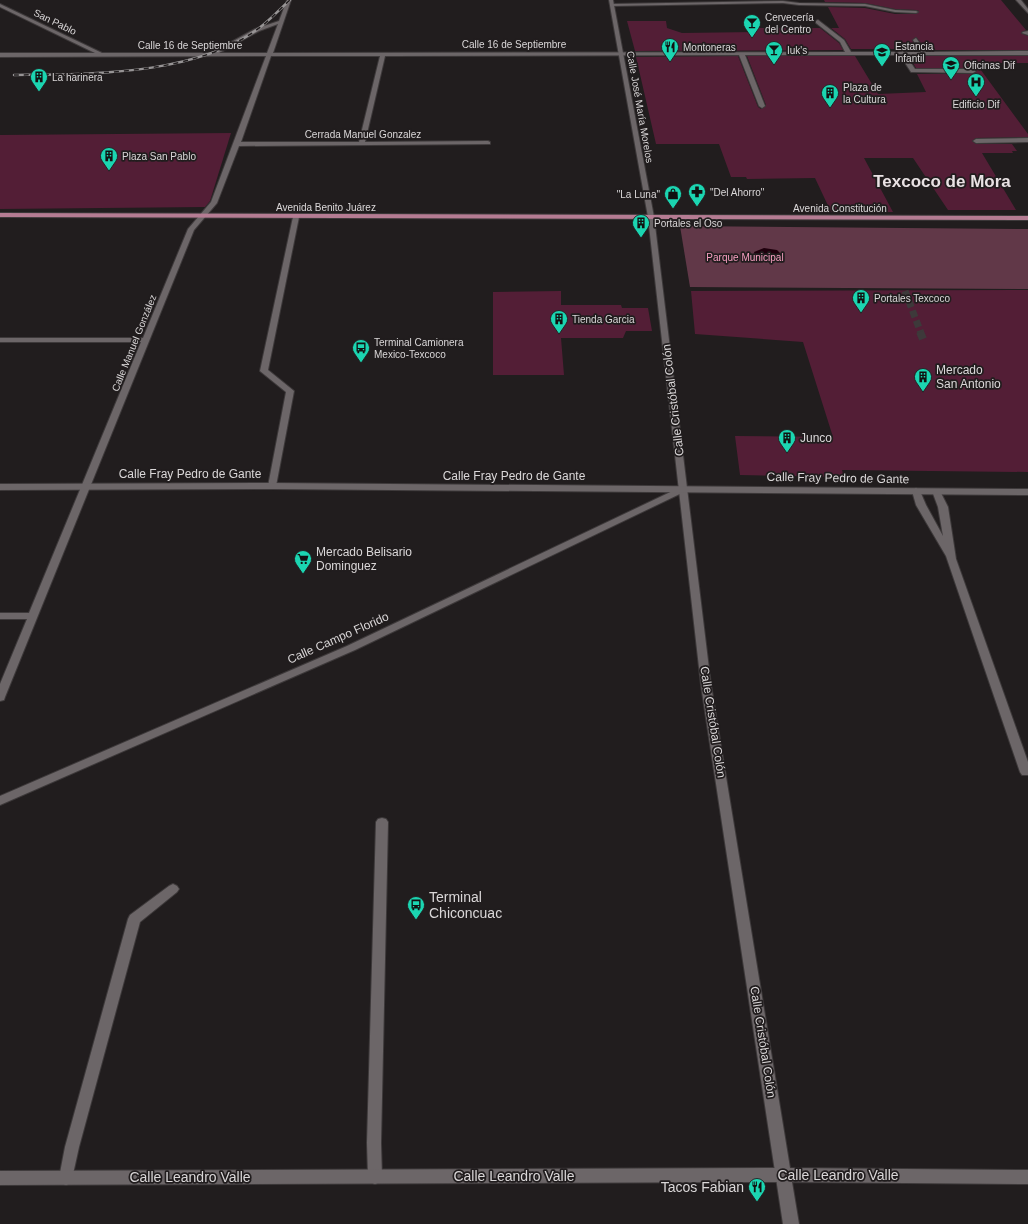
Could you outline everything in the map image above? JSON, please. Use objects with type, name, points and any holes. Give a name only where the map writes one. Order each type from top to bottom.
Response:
[{"type":"main road","name":"Avenida Benito Juárez","points":[[0,215],[201,217],[651,217]]},
{"type":"main road","name":"Avenida Constitución","points":[[651,217],[1028,218]]},
{"type":"street","name":"Calle Manuel González","points":[[0,697],[191,229],[214,203],[289,0]]},
{"type":"street","points":[[1018,0],[1026,6],[1028,12]]},
{"type":"street","points":[[611,2],[783,2],[799,4],[865,5],[895,11],[916,12]]},
{"type":"street","name":"Calle José María Morelos","points":[[611,2],[651,217]]},
{"type":"street","name":"San Pablo","points":[[0,5],[103,55]]},
{"type":"street","points":[[213,54],[265,25],[281,22]]},
{"type":"street","points":[[818,22],[842,41],[848,52]]},
{"type":"street","points":[[916,40],[924,52]]},
{"type":"street","name":"Calle 16 de Septiembre","points":[[0,55],[848,52],[1028,53]]},
{"type":"street","points":[[901,52],[913,71],[973,71]]},
{"type":"street","points":[[741,53],[762,106]]},
{"type":"street","points":[[361,144],[383,54]]},
{"type":"street","points":[[976,141],[1028,140]]},
{"type":"street","name":"Cerrada Manuel Gonzalez","points":[[237,144],[488,143]]},
{"type":"street","points":[[272,486],[290,391],[264,371],[296,217]]},
{"type":"street","name":"Calle Cristóbal Colón","points":[[651,217],[706,685],[791,1224]]},
{"type":"street","points":[[0,340],[145,340]]},
{"type":"street","name":"Calle Fray Pedro de Gante","points":[[0,487],[272,486],[1028,492]]},
{"type":"street","name":"Calle Campo Florido","points":[[0,801],[350,648],[683,489]]},
{"type":"street","points":[[916,491],[921,505],[951,559],[1026,772]]},
{"type":"street","points":[[936,491],[943,507],[951,559]]},
{"type":"street","points":[[0,616],[32,616]]},
{"type":"street","points":[[375,1177],[374,1144],[382,822]]},
{"type":"street","points":[[66,1178],[72,1147],[134,919],[173,889]]},
{"type":"street","name":"Calle Leandro Valle","points":[[0,1178],[784,1175],[1028,1176]]},
{"type":"green space","name":"Parque Municipal","points":[[680,226],[1028,229],[1028,289],[690,287]]},
{"type":"shaded area","points":[[764,248],[777,250],[783,256],[780,259],[770,261],[762,260],[755,256],[754,252]]},
{"type":"building","points":[[824,0],[1001,0],[1026,30],[1021,33],[1028,36],[1028,50],[927,50],[916,37],[912,40],[918,50],[851,49],[845,39],[831,28],[839,28],[828,7],[865,8],[895,14],[916,14],[919,11],[895,9],[865,3],[825,2]]},
{"type":"building","points":[[627,21],[666,21],[667,28],[682,33],[756,32],[754,28],[820,28],[839,43],[843,50],[635,51]]},
{"type":"building","points":[[738,56],[758,107],[761,109],[766,105],[747,56],[855,56],[878,94],[926,92],[917,74],[973,74],[977,71],[973,68],[916,68],[909,56],[1028,56],[1028,63],[985,63],[987,66],[978,66],[1028,134],[1028,137],[976,138],[972,141],[976,144],[1012,144],[1017,151],[1012,151],[1013,153],[982,153],[1016,210],[948,210],[913,158],[864,158],[893,212],[831,212],[815,178],[747,179],[746,177],[731,177],[719,144],[656,144],[636,57]]},
{"type":"building","name":"Plaza San Pablo","points":[[231,133],[210,201],[205,207],[0,209],[0,135]]},
{"type":"building","points":[[1028,290],[1028,472],[842,470],[844,477],[740,475],[735,436],[833,437],[803,342],[695,334],[691,291]]},
{"type":"building","name":"Tienda Garcia","points":[[561,291],[561,305],[621,305],[622,308],[648,308],[652,331],[626,331],[623,338],[561,338],[564,375],[493,375],[493,292]]},
{"type":"tunnel","points":[[905,291],[921,333]]},
{"type":"tunnel","points":[[920,332],[923,339]]},
{"type":"railway","points":[[14,75],[110,72],[144,69],[177,63],[208,54],[237,42],[263,25],[290,0]]},
{"type":"place","name":"Cervecería del Centro","points":[[752,38]]},
{"type":"place","name":"Montoneras","points":[[670,62]]},
{"type":"place","name":"Iuk's","points":[[774,65]]},
{"type":"place","name":"Estancia Infantil","points":[[882,67]]},
{"type":"place","name":"Oficinas Dif","points":[[951,80]]},
{"type":"place","name":"La harinera","points":[[39,92]]},
{"type":"place","name":"Edificio Dif","points":[[976,97]]},
{"type":"place","name":"Plaza de la Cultura","points":[[830,108]]},
{"type":"place","name":"Plaza San Pablo","points":[[109,171]]},
{"type":"place","name":"\"Del Ahorro\"","points":[[697,207]]},
{"type":"place","name":"\"La Luna\"","points":[[673,209]]},
{"type":"place","name":"Portales el Oso","points":[[641,238]]},
{"type":"place","name":"Portales Texcoco","points":[[861,313]]},
{"type":"place","name":"Tienda Garcia","points":[[559,334]]},
{"type":"place","name":"Terminal Camionera Mexico-Texcoco","points":[[361,363]]},
{"type":"place","name":"Mercado San Antonio","points":[[923,392]]},
{"type":"place","name":"Junco","points":[[787,453]]},
{"type":"place","name":"Mercado Belisario Dominguez","points":[[303,574]]},
{"type":"place","name":"Terminal Chiconcuac","points":[[416,920]]},
{"type":"place","name":"Tacos Fabian","points":[[757,1202]]},
{"type":"district","name":"Texcoco de Mora","points":[[942,181]]}]
